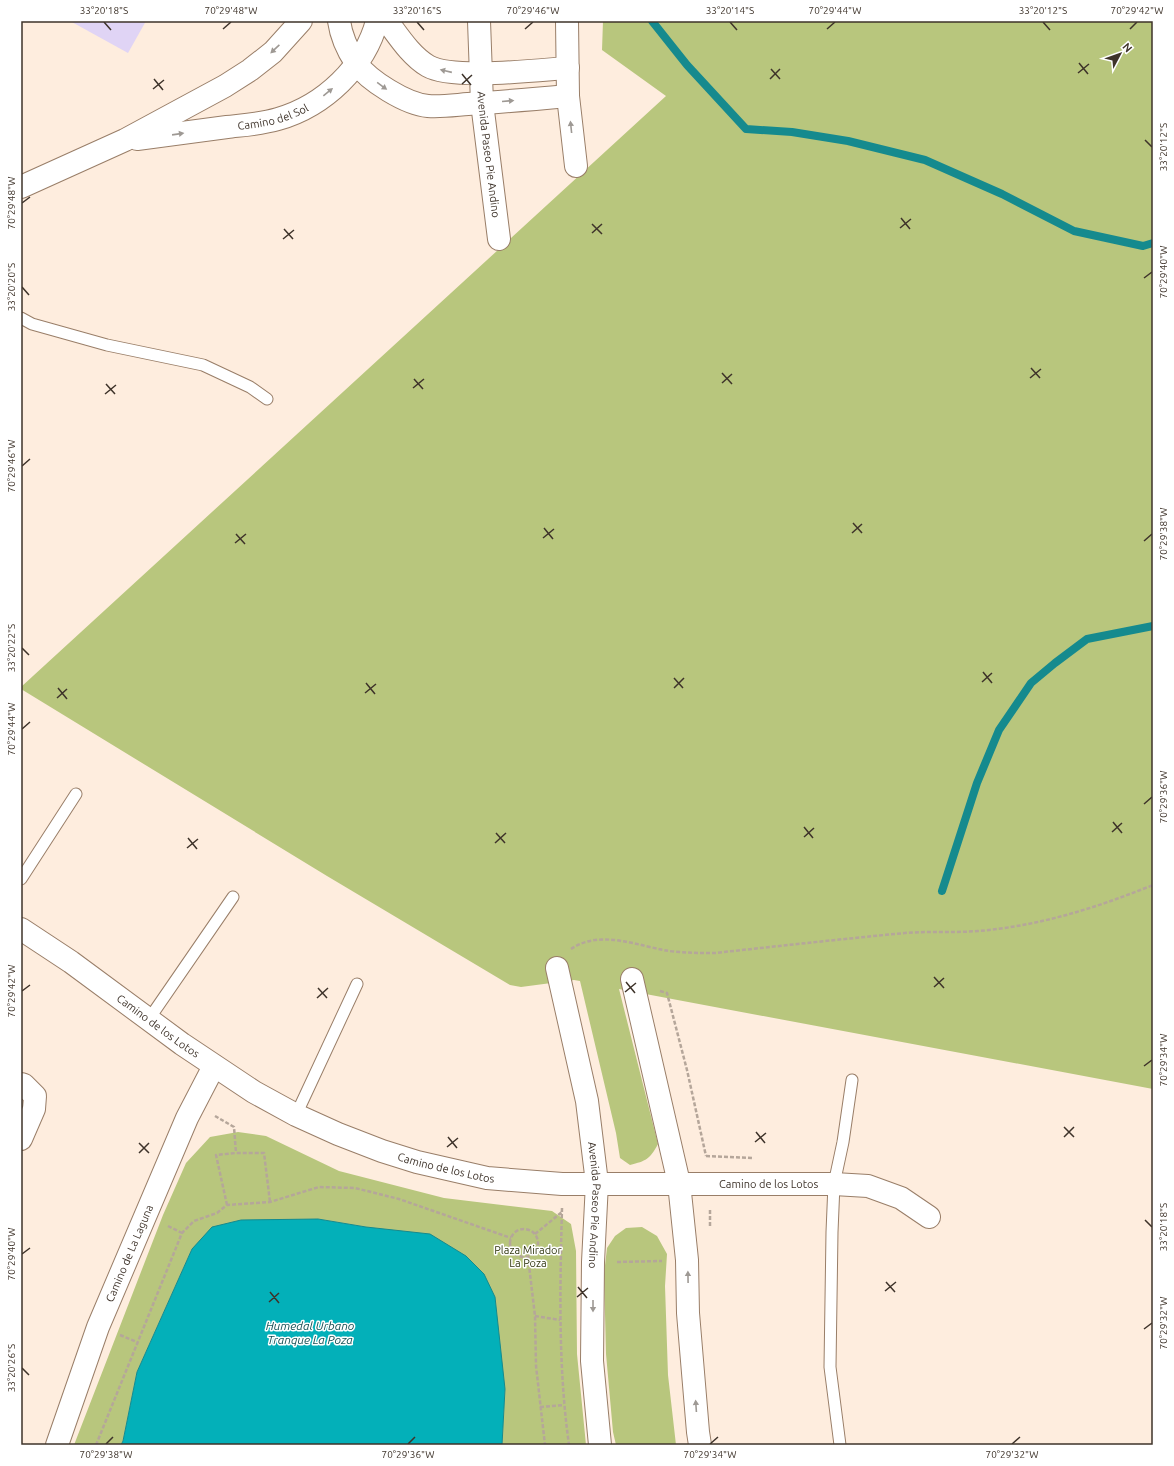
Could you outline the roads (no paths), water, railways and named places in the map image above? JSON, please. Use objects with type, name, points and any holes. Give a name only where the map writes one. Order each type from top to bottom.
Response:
[{"type":"street","name":"Camino del Sol","points":[[21,187],[125,140],[225,86],[250,70],[273,52],[302,21]]},
{"type":"street","points":[[338,21],[349,50],[357,64],[371,78],[387,90],[406,100],[427,106],[568,96]]},
{"type":"street","name":"Camino del Sol","points":[[125,140],[256,124],[279,118],[301,109],[322,97],[341,82],[357,64],[368,48],[377,21]]},
{"type":"street","points":[[387,21],[402,41],[429,67],[450,72],[480,73],[568,68]]},
{"type":"street","name":"Avenida Paseo Pie Andino","points":[[479,21],[482,103],[499,239]]},
{"type":"street","points":[[567,21],[568,96],[576,166]]},
{"type":"street","name":"Camino de los Lotos","points":[[21,929],[71,962],[214,1066],[254,1092],[296,1115],[338,1134],[382,1151],[417,1162],[487,1178],[562,1184],[834,1184],[868,1186],[901,1198],[929,1217]]},
{"type":"street","name":"Avenida Paseo Pie Andino","points":[[557,968],[587,1101],[597,1183],[593,1262],[592,1361],[600,1445]]},
{"type":"street","points":[[632,979],[679,1183],[687,1260],[688,1313],[700,1445]]},
{"type":"street","name":"Camino de La Laguna","points":[[57,1445],[98,1326],[187,1118],[214,1066]]},
{"type":"street","points":[[21,1084],[35,1096],[34,1109],[21,1139]]},
{"type":"lane","points":[[21,318],[32,324],[106,345],[203,366],[250,387],[267,399]]},
{"type":"lane","points":[[21,879],[76,794]]},
{"type":"lane","points":[[149,1020],[233,897]]},
{"type":"lane","points":[[296,1115],[357,984]]},
{"type":"lane","points":[[840,1445],[830,1368],[832,1232],[834,1184],[843,1142],[852,1080]]},
{"type":"water","name":"Humedal Urbano Tranque La Poza","points":[[318,1219],[366,1227],[430,1234],[466,1256],[484,1274],[495,1297],[505,1389],[502,1445],[121,1445],[137,1372],[192,1249],[212,1227],[241,1220]]},
{"type":"waterway","points":[[652,21],[687,65],[746,129],[792,132],[848,141],[925,160],[1002,194],[1074,231],[1143,246],[1153,243]]},
{"type":"waterway","points":[[942,891],[977,783],[999,730],[1031,683],[1087,639],[1153,626]]},
{"type":"park label","name":"Plaza Mirador La Poza","points":[[528,1256]]}]
